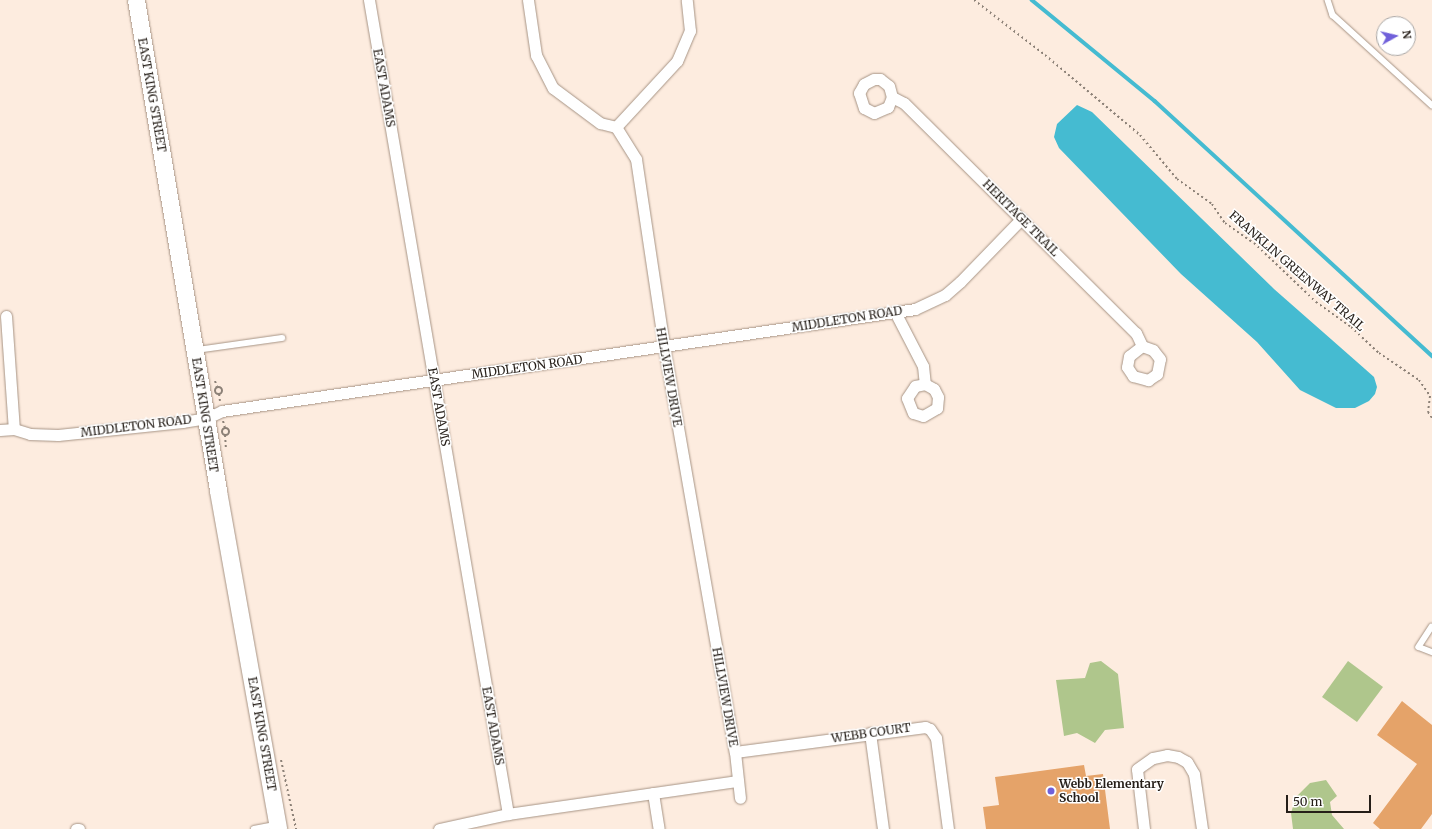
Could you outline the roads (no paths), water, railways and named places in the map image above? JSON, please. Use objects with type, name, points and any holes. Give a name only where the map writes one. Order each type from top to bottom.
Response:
[{"type":"main road","name":"EAST KING STREET","points":[[136,0],[194,350],[278,827]]},
{"type":"street","name":"EAST ADAMS","points":[[368,0],[435,381],[508,814]]},
{"type":"street","points":[[528,0],[536,55],[553,88],[600,123],[616,127],[677,61],[690,31],[687,0]]},
{"type":"street","name":"HERITAGE TRAIL","points":[[892,97],[904,103],[1136,333],[1142,346]]},
{"type":"street","name":"HILLVIEW DRIVE","points":[[616,127],[636,159],[664,347],[735,752],[740,798]]},
{"type":"street","name":"MIDDLETON ROAD","points":[[0,430],[14,429],[30,434],[58,435],[207,418],[222,412],[664,347],[915,308],[945,295],[1021,219]]},
{"type":"street","points":[[895,312],[922,366],[925,384]]},
{"type":"street","points":[[6,316],[14,429]]},
{"type":"street","name":"WEBB COURT","points":[[735,752],[920,726],[934,733],[948,829]]},
{"type":"street","points":[[870,733],[883,829]]},
{"type":"street","points":[[1144,829],[1137,769],[1153,758],[1167,755],[1178,756],[1187,762],[1194,774],[1202,829]]},
{"type":"street","points":[[439,829],[508,814],[738,781]]},
{"type":"street","points":[[653,793],[659,829]]},
{"type":"lane","points":[[1328,0],[1333,15],[1432,105]]},
{"type":"lane","points":[[194,350],[282,338]]},
{"type":"lane","points":[[1432,627],[1419,647],[1432,652]]},
{"type":"lane","points":[[254,829],[278,827]]},
{"type":"water","points":[[1077,105],[1092,112],[1274,289],[1374,377],[1377,387],[1375,394],[1369,401],[1355,408],[1336,408],[1300,390],[1257,342],[1181,274],[1059,148],[1054,137],[1057,124]]},
{"type":"waterway","points":[[1032,0],[1155,101],[1432,356]]},
{"type":"place","name":"Webb Elementary School","points":[[1051,791]]}]
